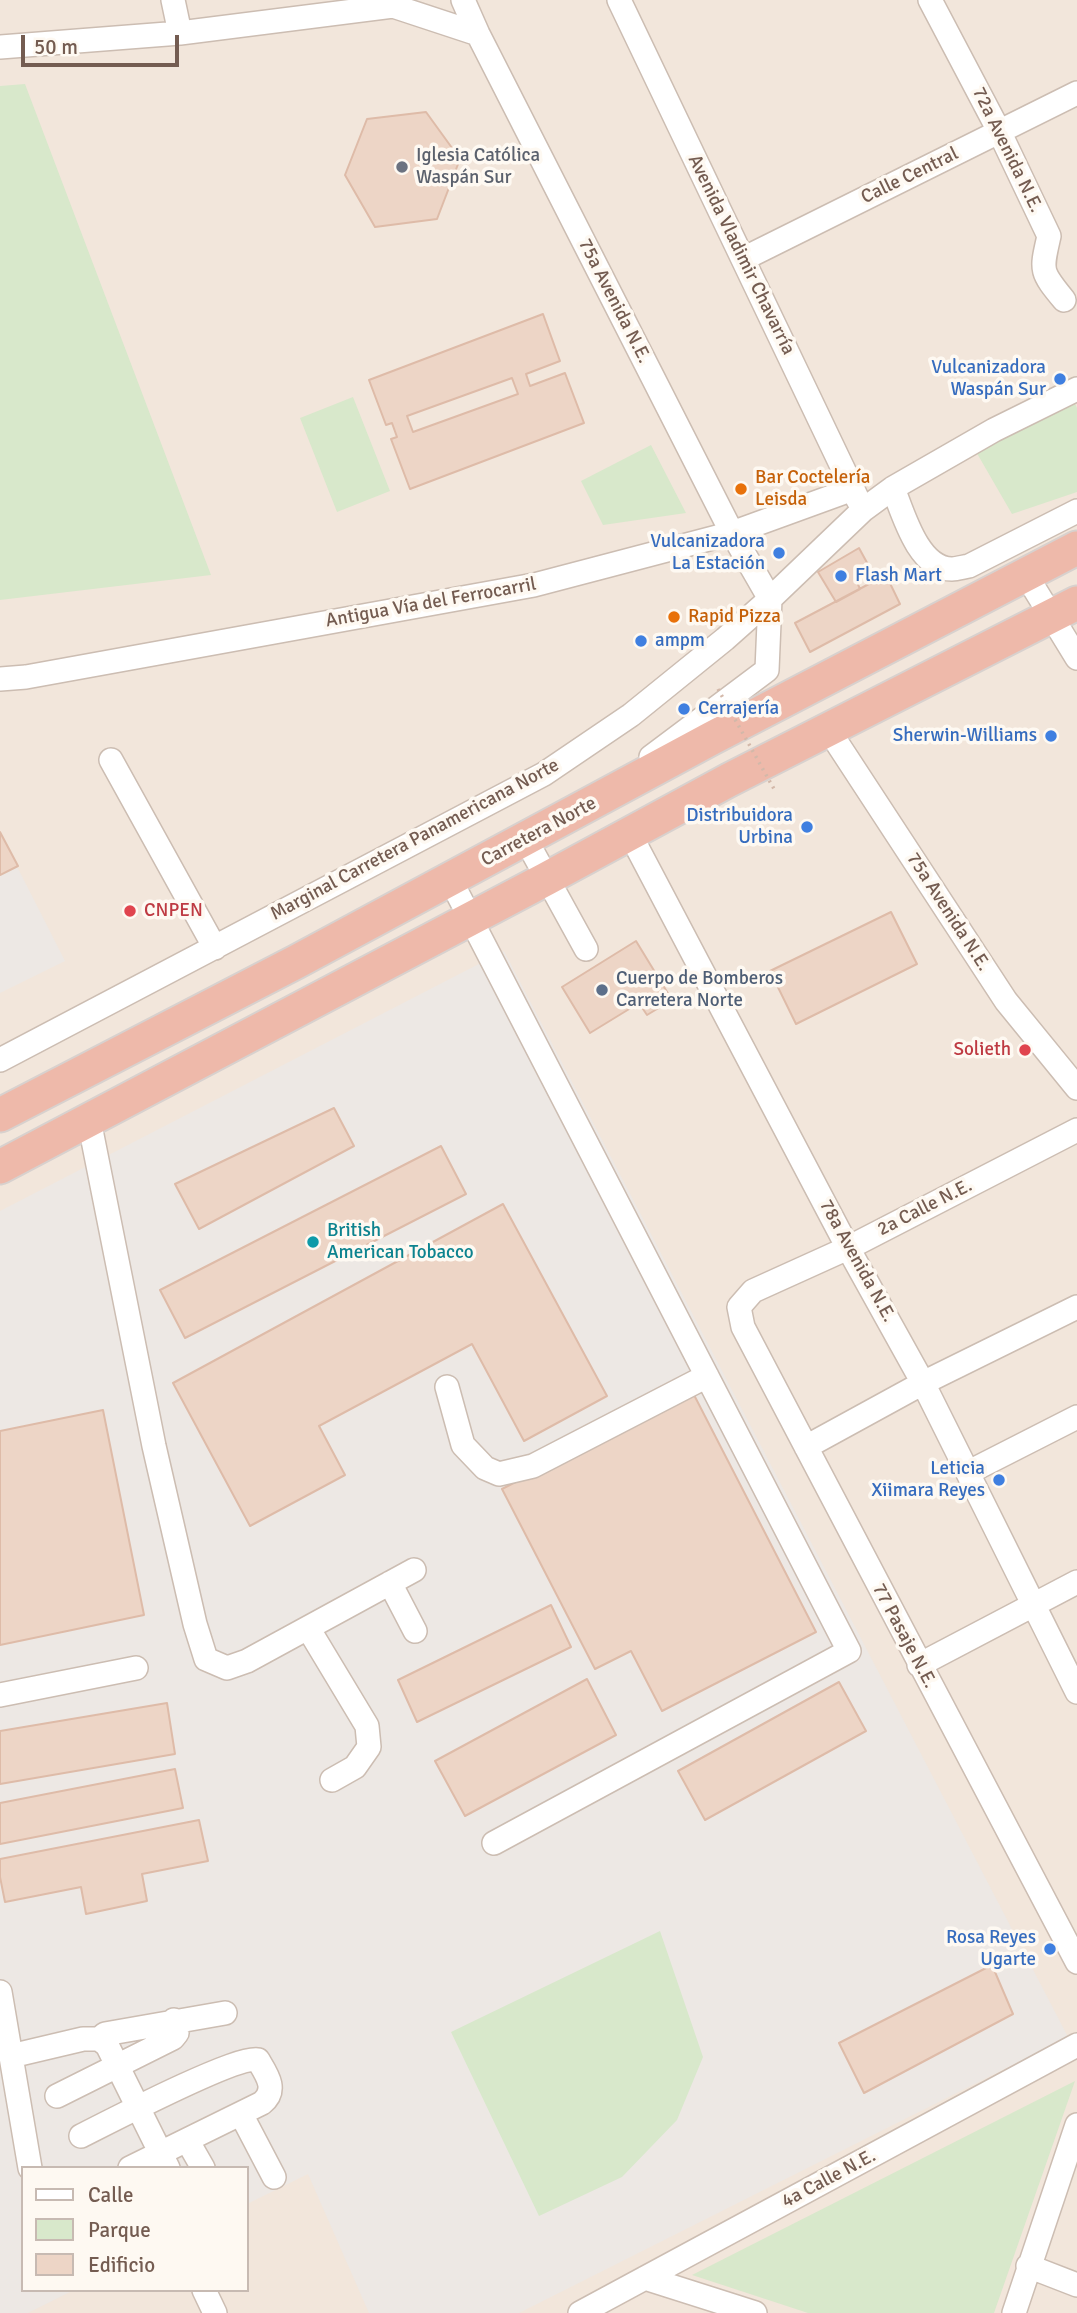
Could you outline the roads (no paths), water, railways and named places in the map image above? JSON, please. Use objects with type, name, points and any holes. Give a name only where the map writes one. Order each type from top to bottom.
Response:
[{"type":"highway","name":"Carretera Norte","points":[[0,1115],[284,969],[712,738],[1077,548]]},
{"type":"highway","points":[[0,1167],[828,729],[1064,610]]},
{"type":"street","points":[[173,0],[180,33]]},
{"type":"street","name":"75a Avenida N.E.","points":[[463,0],[732,533],[770,599]]},
{"type":"street","name":"Avenida Vladimir Chavarría","points":[[619,0],[858,499]]},
{"type":"street","name":"72a Avenida N.E.","points":[[930,0],[999,131],[1049,236],[1042,262],[1046,276],[1064,300]]},
{"type":"street","points":[[0,47],[180,33],[395,3],[478,34]]},
{"type":"street","name":"Calle Central","points":[[743,259],[1077,93]]},
{"type":"street","name":"Marginal Carretera Panamericana Norte","points":[[0,1060],[544,774],[631,715],[770,599],[858,499],[893,488],[994,430],[1077,389]]},
{"type":"street","points":[[893,488],[913,539],[931,562],[950,570],[969,566],[1077,512]]},
{"type":"street","name":"Antigua Vía del Ferrocarril","points":[[0,679],[26,677],[534,585],[858,499]]},
{"type":"street","points":[[1026,575],[1064,610],[1077,658]]},
{"type":"street","points":[[580,810],[767,670],[770,599]]},
{"type":"street","name":"75a Avenida N.E.","points":[[828,729],[1006,1001],[1077,1088]]},
{"type":"street","points":[[111,760],[215,948]]},
{"type":"street","name":"78a Avenida N.E.","points":[[631,834],[848,1248],[923,1383],[1077,1692]]},
{"type":"street","points":[[526,840],[586,949]]},
{"type":"street","points":[[450,879],[849,1651],[494,1843]]},
{"type":"street","points":[[89,1119],[154,1446],[195,1625],[206,1659],[227,1668],[247,1661],[414,1570]]},
{"type":"street","name":"2a Calle N.E.","points":[[739,1307],[753,1291],[848,1248],[1077,1130]]},
{"type":"street","name":"77 Pasaje N.E.","points":[[739,1307],[743,1327],[1077,1962]]},
{"type":"street","points":[[806,1447],[923,1383],[1077,1307]]},
{"type":"street","points":[[447,1387],[463,1445],[485,1468],[499,1474],[533,1466],[707,1376]]},
{"type":"street","points":[[969,1472],[1077,1417]]},
{"type":"street","points":[[919,1665],[1077,1582]]},
{"type":"street","points":[[390,1583],[415,1631]]},
{"type":"street","points":[[308,1628],[367,1726],[369,1747],[355,1767],[332,1780]]},
{"type":"street","points":[[0,1695],[136,1668]]},
{"type":"street","points":[[0,1992],[30,2166]]},
{"type":"street","points":[[99,2039],[105,2034],[225,2013]]},
{"type":"street","points":[[57,2096],[173,2038],[177,2033],[174,2021]]},
{"type":"street","points":[[11,2056],[83,2039],[99,2039],[107,2045],[164,2160]]},
{"type":"street","name":"4a Calle N.E.","points":[[580,2313],[1077,2045]]},
{"type":"street","points":[[80,2136],[137,2107],[230,2066],[251,2059],[258,2060],[272,2087],[270,2097],[187,2140],[164,2160],[138,2166]]},
{"type":"street","points":[[240,2114],[274,2177]]},
{"type":"street","points":[[1014,2313],[1077,2125]]},
{"type":"street","points":[[187,2140],[202,2166]]},
{"type":"street","points":[[1028,2266],[1077,2285]]},
{"type":"street","points":[[645,2278],[755,2313]]},
{"type":"street","points":[[205,2292],[215,2313]]},
{"type":"place","name":"Iglesia Católica Waspán Sur","points":[[402,167]]},
{"type":"place","name":"Vulcanizadora Waspán Sur","points":[[1060,379]]},
{"type":"place","name":"Bar Coctelería Leisda","points":[[741,489]]},
{"type":"place","name":"Vulcanizadora La Estación","points":[[779,553]]},
{"type":"place","name":"Flash Mart","points":[[841,576]]},
{"type":"place","name":"Rapid Pizza","points":[[674,617]]},
{"type":"place","name":"ampm","points":[[641,641]]},
{"type":"place","name":"Cerrajería","points":[[684,709]]},
{"type":"place","name":"Sherwin-Williams","points":[[1051,736]]},
{"type":"place","name":"Distribuidora Urbina","points":[[807,827]]},
{"type":"place","name":"CNPEN","points":[[130,911]]},
{"type":"place","name":"Cuerpo de Bomberos Carretera Norte","points":[[602,990]]},
{"type":"place","name":"Solieth","points":[[1025,1050]]},
{"type":"place","name":"British American Tobacco","points":[[313,1242]]},
{"type":"place","name":"Leticia Xiimara Reyes","points":[[999,1480]]},
{"type":"place","name":"Rosa Reyes Ugarte","points":[[1050,1949]]}]
